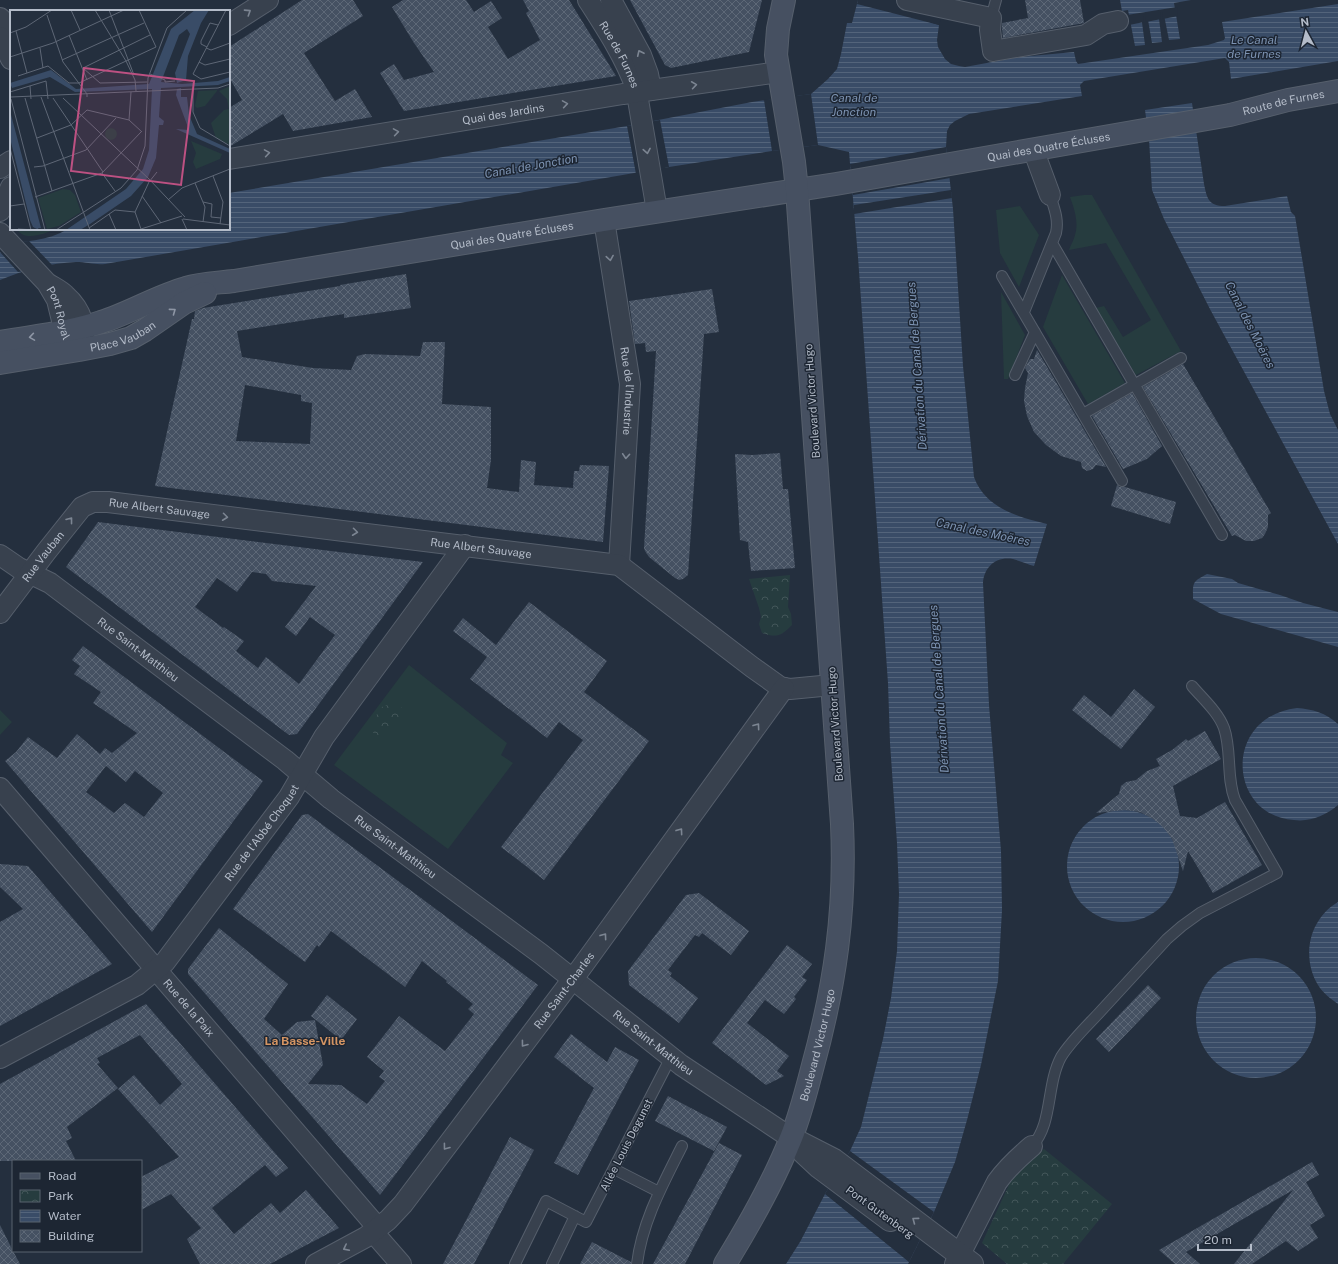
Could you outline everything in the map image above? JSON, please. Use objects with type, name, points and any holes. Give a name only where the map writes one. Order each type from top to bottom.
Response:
[{"type":"main road","name":"Boulevard Victor Hugo","points":[[725,1264],[764,1196],[791,1138],[801,1111],[822,1033],[833,981],[839,944],[842,903],[843,844],[797,190],[776,50],[777,36],[784,0]]},
{"type":"main road","name":"Route de Furnes","points":[[1230,116],[1288,100],[1338,91]]},
{"type":"main road","name":"Route de Furnes","points":[[1142,131],[1230,116],[1283,113],[1338,105]]},
{"type":"main road","name":"Quai des Quatre Écluses","points":[[187,287],[234,282],[657,211],[836,184],[955,162],[1142,131]]},
{"type":"main road","name":"Place Vauban","points":[[0,363],[79,350],[131,338],[146,330],[189,300],[234,282]]},
{"type":"main road","name":"Place Vauban","points":[[0,342],[74,329],[112,319],[187,287]]},
{"type":"street","points":[[230,24],[268,0]]},
{"type":"street","name":"Rue de Furnes","points":[[588,0],[605,26],[630,74],[644,91]]},
{"type":"street","name":"Rue de Furnes","points":[[612,0],[641,55],[648,74],[640,113],[657,211]]},
{"type":"street","points":[[907,0],[957,11],[993,9],[990,30],[993,51],[1086,35],[1103,24],[1118,21]]},
{"type":"street","points":[[0,18],[10,28]]},
{"type":"street","points":[[0,37],[10,57]]},
{"type":"street","name":"Quai des Jardins","points":[[230,159],[644,91],[780,78]]},
{"type":"street","points":[[1033,149],[1050,195]]},
{"type":"street","points":[[0,168],[10,162]]},
{"type":"street","points":[[0,211],[10,189]]},
{"type":"street","name":"Rue de l'Industrie","points":[[604,220],[630,384],[619,565]]},
{"type":"street","name":"Pont Royal","points":[[0,233],[47,283],[74,329],[68,342],[74,348],[79,350]]},
{"type":"street","name":"Rue Albert Sauvage","points":[[89,503],[108,502],[619,565],[752,666],[784,688]]},
{"type":"street","name":"Rue Vauban","points":[[0,613],[76,513],[89,503]]},
{"type":"street","name":"Rue de l'Abbé Choquet","points":[[0,1058],[133,987],[156,970],[172,954],[284,804],[324,737],[465,545]]},
{"type":"street","name":"Rue Saint-Matthieu","points":[[0,555],[19,568],[44,580],[56,588],[285,760],[331,799],[573,979],[691,1072],[791,1138],[822,1161]]},
{"type":"street","points":[[784,688],[790,689],[832,685]]},
{"type":"street","name":"Rue Saint-Charles","points":[[316,1264],[358,1242],[376,1230],[403,1204],[573,979],[784,688]]},
{"type":"street","name":"Rue de la Paix","points":[[0,788],[376,1230],[401,1264]]},
{"type":"street","points":[[954,1258],[997,1182],[1013,1162],[1032,1146]]},
{"type":"street","name":"Pont Gutenberg","points":[[822,1161],[954,1258]]},
{"type":"lane","points":[[1024,312],[1056,233],[1056,215],[1050,195]]},
{"type":"lane","points":[[1052,243],[1133,385],[1222,535]]},
{"type":"lane","points":[[1002,276],[1122,481]]},
{"type":"lane","points":[[1015,375],[1035,332]]},
{"type":"lane","points":[[1083,414],[1181,358]]},
{"type":"lane","points":[[1032,1146],[1038,1140],[1044,1126],[1053,1077],[1057,1066],[1072,1043],[1167,939],[1182,926],[1200,913],[1277,873],[1235,800],[1232,791],[1227,743],[1224,727],[1220,718],[1192,686]]},
{"type":"lane","name":"Allée Louis Degunst","points":[[515,1264],[546,1201],[586,1222],[671,1057]]},
{"type":"lane","points":[[637,1264],[642,1239],[659,1192],[682,1146]]},
{"type":"lane","points":[[614,1169],[659,1192]]},
{"type":"lane","points":[[552,1264],[575,1216]]},
{"type":"green space","points":[[1092,195],[1181,351],[1136,375],[1096,308],[1104,306],[1123,337],[1151,320],[1106,243],[1069,250],[1075,237],[1076,230],[1076,220],[1070,197]]},
{"type":"green space","points":[[1020,206],[1039,235],[1019,287],[1000,253],[996,210]]},
{"type":"green space","points":[[18,230],[53,230],[35,236],[20,233]]},
{"type":"green space","points":[[1062,275],[1125,383],[1088,404],[1043,327]]},
{"type":"green space","points":[[1001,292],[1025,335],[1008,379],[1004,379]]},
{"type":"green space","points":[[790,575],[788,607],[791,614],[792,625],[782,634],[775,636],[762,633],[759,624],[761,617],[759,608],[749,579]]},
{"type":"green space","points":[[409,665],[507,743],[501,755],[513,763],[448,849],[334,765]]},
{"type":"green space","points":[[402,700],[401,722],[390,734],[376,744],[371,723],[382,707]]},
{"type":"green space","points":[[0,710],[12,722],[0,735]]},
{"type":"green space","points":[[1044,1149],[1112,1204],[1063,1264],[1007,1264],[982,1243],[1014,1174]]},
{"type":"water","points":[[858,0],[939,25],[937,40],[938,47],[945,59],[951,64],[965,67],[1020,57],[1074,52],[1078,64],[1208,45],[1224,40],[1225,38],[1222,22],[1338,4],[1338,61],[1231,79],[1229,62],[1225,58],[1084,81],[1080,85],[1082,96],[969,114],[955,121],[950,125],[947,131],[946,147],[953,209],[963,366],[974,477],[979,488],[994,504],[1014,514],[1047,524],[1034,566],[1013,559],[1001,559],[996,561],[988,568],[983,583],[989,705],[1001,851],[1002,910],[998,981],[981,1065],[955,1162],[934,1212],[908,1264],[786,1264],[800,1242],[825,1194],[850,1151],[861,1127],[883,1039],[891,998],[897,951],[899,894],[888,683],[858,257],[849,152],[818,145],[772,151],[669,167],[105,264],[76,262],[47,265],[0,280],[0,244],[26,242],[52,236],[66,230],[230,230],[230,193],[627,126],[752,102],[811,94],[837,69],[847,23],[852,23]]},
{"type":"water","points":[[1120,0],[1191,0],[1174,3],[1180,39],[1169,40],[1163,10],[1158,11],[1162,42],[1152,43],[1147,14],[1141,15],[1145,45],[1135,46],[1128,10],[1122,11]]},
{"type":"water","name":"Canal des Moëres","points":[[1192,103],[1204,184],[1209,200],[1215,205],[1225,206],[1287,196],[1291,212],[1295,216],[1324,391],[1330,414],[1338,430],[1338,544],[1211,311],[1164,219],[1152,190],[1149,139],[1145,110]]},
{"type":"water","points":[[1207,574],[1232,579],[1238,583],[1338,612],[1338,647],[1221,614],[1193,599],[1194,583]]},
{"type":"water","points":[[1297,708],[1319,712],[1338,724],[1338,805],[1328,812],[1306,820],[1294,820],[1272,814],[1256,802],[1246,785],[1243,766],[1246,746],[1256,729],[1273,715]]},
{"type":"water","points":[[1123,810],[1145,814],[1163,826],[1175,844],[1179,866],[1175,888],[1163,906],[1145,918],[1123,922],[1101,918],[1083,906],[1071,888],[1067,866],[1071,844],[1083,826],[1101,814]]},
{"type":"water","points":[[1338,902],[1338,1004],[1318,985],[1310,963],[1309,951],[1314,928],[1328,909]]},
{"type":"water","points":[[1256,958],[1268,959],[1279,963],[1289,968],[1298,976],[1306,985],[1311,995],[1315,1006],[1315,1030],[1311,1041],[1306,1051],[1298,1060],[1289,1068],[1279,1073],[1268,1077],[1256,1078],[1244,1077],[1233,1073],[1223,1068],[1214,1060],[1206,1051],[1201,1041],[1197,1030],[1196,1018],[1197,1006],[1201,995],[1206,985],[1214,976],[1223,968],[1233,963],[1244,959]]},
{"type":"pier","points":[[858,0],[946,0],[939,25],[857,4]]},
{"type":"pier","points":[[1177,7],[1178,16],[1163,19],[1162,12],[1160,12],[1161,19],[1146,22],[1145,16],[1143,16],[1144,22],[1129,25],[1127,15]]},
{"type":"pier","points":[[811,94],[818,145],[772,151],[764,100]]},
{"type":"pier","points":[[660,120],[669,167],[636,174],[627,126]]},
{"type":"pier","points":[[946,147],[950,178],[853,195],[850,164]]},
{"type":"pier","points":[[951,190],[952,198],[854,214],[854,205]]},
{"type":"pier","points":[[29,241],[52,265],[18,272],[0,252],[0,244]]},
{"type":"pier","points":[[850,1151],[934,1212],[909,1262],[825,1194]]},
{"type":"building","points":[[302,0],[353,0],[363,16],[304,53],[335,101],[355,89],[372,117],[293,131],[283,114],[230,146],[230,107],[242,100],[230,79],[230,46]]},
{"type":"building","points":[[403,0],[466,0],[474,12],[491,1],[502,18],[488,27],[508,59],[540,40],[526,13],[529,11],[523,0],[569,0],[616,76],[404,111],[380,73],[394,64],[404,80],[434,72],[392,7]]},
{"type":"building","points":[[630,0],[762,0],[749,52],[671,68],[665,65]]},
{"type":"building","points":[[1025,0],[1080,0],[1084,23],[1003,38],[1002,23],[1028,18]]},
{"type":"building","points":[[406,274],[411,308],[344,318],[344,314],[237,331],[242,357],[313,368],[351,370],[357,356],[365,354],[420,356],[423,342],[445,342],[442,404],[491,407],[491,460],[487,488],[519,492],[521,460],[536,462],[534,485],[573,488],[574,471],[579,471],[580,465],[609,466],[603,542],[155,486],[195,311],[203,308]],"holes":[[[245,385],[301,395],[301,401],[312,403],[310,444],[236,441]]]},
{"type":"building","points":[[712,289],[719,332],[704,334],[688,575],[679,580],[649,557],[644,548],[656,351],[646,352],[645,343],[635,344],[629,301]]},
{"type":"building","points":[[1037,350],[1106,467],[1096,465],[1093,469],[1087,471],[1082,468],[1081,462],[1061,456],[1046,445],[1034,432],[1027,416],[1024,401],[1028,373],[1025,368],[1030,359],[1034,359]]},
{"type":"building","points":[[1183,364],[1271,513],[1268,515],[1268,527],[1262,538],[1254,541],[1246,541],[1235,535],[1232,536],[1143,387]]},
{"type":"building","points":[[1132,393],[1162,446],[1147,459],[1123,469],[1092,416]]},
{"type":"building","points":[[780,453],[783,489],[788,489],[795,568],[751,571],[748,542],[740,540],[735,454],[752,455]]},
{"type":"building","points":[[1117,485],[1119,487],[1125,487],[1176,502],[1170,524],[1111,506]]},
{"type":"building","points":[[98,522],[423,562],[297,734],[289,735],[66,567]],"holes":[[[252,572],[266,574],[272,581],[316,586],[285,627],[296,636],[310,617],[335,635],[299,684],[266,657],[258,668],[236,651],[244,641],[224,627],[223,628],[195,607],[217,578],[237,592]]]},
{"type":"building","points":[[529,602],[607,661],[584,692],[649,741],[544,880],[501,847],[583,740],[559,722],[547,738],[470,679],[487,657],[453,631],[463,618],[496,645]]},
{"type":"building","points":[[83,646],[263,781],[152,932],[5,761],[16,752],[28,737],[57,758],[77,734],[100,754],[105,748],[112,753],[137,733],[93,703],[101,692],[74,674],[80,666],[72,660]],"holes":[[[106,766],[126,782],[135,771],[163,793],[144,817],[125,803],[114,813],[86,792]]]},
{"type":"building","points":[[1134,689],[1155,707],[1121,749],[1072,710],[1084,695],[1111,717]]},
{"type":"building","points":[[1205,731],[1221,759],[1173,786],[1180,816],[1197,818],[1225,802],[1262,865],[1213,893],[1188,851],[1183,871],[1172,839],[1163,827],[1153,819],[1140,812],[1125,810],[1096,813],[1119,794],[1121,786],[1126,782],[1136,780],[1147,771],[1160,766],[1156,759],[1172,750],[1186,739],[1188,741]]},
{"type":"building","points":[[308,814],[538,985],[380,1195],[188,974],[188,969],[219,928],[288,984],[264,1019],[282,1035],[297,1022],[315,1020],[323,1065],[308,1084],[341,1085],[367,1104],[385,1081],[379,1077],[384,1071],[367,1057],[399,1016],[445,1051],[474,1014],[468,1009],[473,1004],[422,961],[405,987],[331,931],[319,947],[317,945],[305,962],[233,909],[302,815]]},
{"type":"building","points":[[0,864],[28,866],[112,964],[0,1026],[0,922],[23,909],[0,887]]},
{"type":"building","points":[[699,893],[749,931],[731,955],[702,933],[699,937],[695,935],[668,970],[672,973],[670,976],[698,998],[679,1023],[629,985],[628,971],[686,895]]},
{"type":"building","points":[[787,945],[812,964],[802,977],[807,980],[794,997],[796,999],[784,1014],[765,1000],[747,1023],[789,1056],[777,1071],[784,1076],[766,1085],[712,1043]]},
{"type":"building","points":[[1148,985],[1161,998],[1109,1052],[1096,1039]]},
{"type":"building","points":[[327,995],[357,1019],[341,1040],[311,1016]]},
{"type":"building","points":[[146,1004],[288,1168],[276,1177],[265,1165],[212,1208],[234,1234],[271,1203],[280,1213],[306,1190],[339,1228],[270,1264],[200,1264],[187,1239],[201,1228],[171,1194],[142,1209],[142,1176],[179,1157],[118,1089],[134,1075],[160,1105],[182,1084],[140,1035],[97,1058],[100,1063],[97,1064],[118,1088],[67,1127],[72,1138],[66,1141],[76,1160],[0,1161],[0,1084]]},
{"type":"building","points":[[571,1034],[607,1062],[615,1047],[639,1060],[578,1175],[554,1163],[594,1088],[554,1057]]},
{"type":"building","points":[[668,1096],[727,1127],[714,1151],[655,1121]]},
{"type":"building","points":[[510,1137],[534,1150],[474,1264],[443,1264]]},
{"type":"building","points":[[719,1143],[742,1155],[685,1264],[653,1264]]},
{"type":"building","points":[[1312,1162],[1319,1175],[1306,1182],[1325,1216],[1310,1225],[1318,1238],[1298,1251],[1286,1241],[1252,1264],[1234,1264],[1293,1190],[1186,1252],[1200,1264],[1175,1264],[1159,1250]]},
{"type":"building","points":[[0,1225],[12,1249],[12,1252],[14,1252],[20,1264],[0,1264]]},
{"type":"building","points":[[592,1242],[631,1262],[631,1264],[580,1264]]},
{"type":"district","name":"La Basse-Ville","points":[[305,1041]]},
{"type":"water label","name":"Le Canal de Furnes","points":[[1254,47]]},
{"type":"water label","name":"Canal de Jonction","points":[[854,105]]},
{"type":"water label","name":"Canal de Jonction","points":[[531,166]]},
{"type":"water label","name":"Dérivation du Canal de Bergues","points":[[917,366]]},
{"type":"water label","name":"Dérivation du Canal de Bergues","points":[[939,689]]}]
